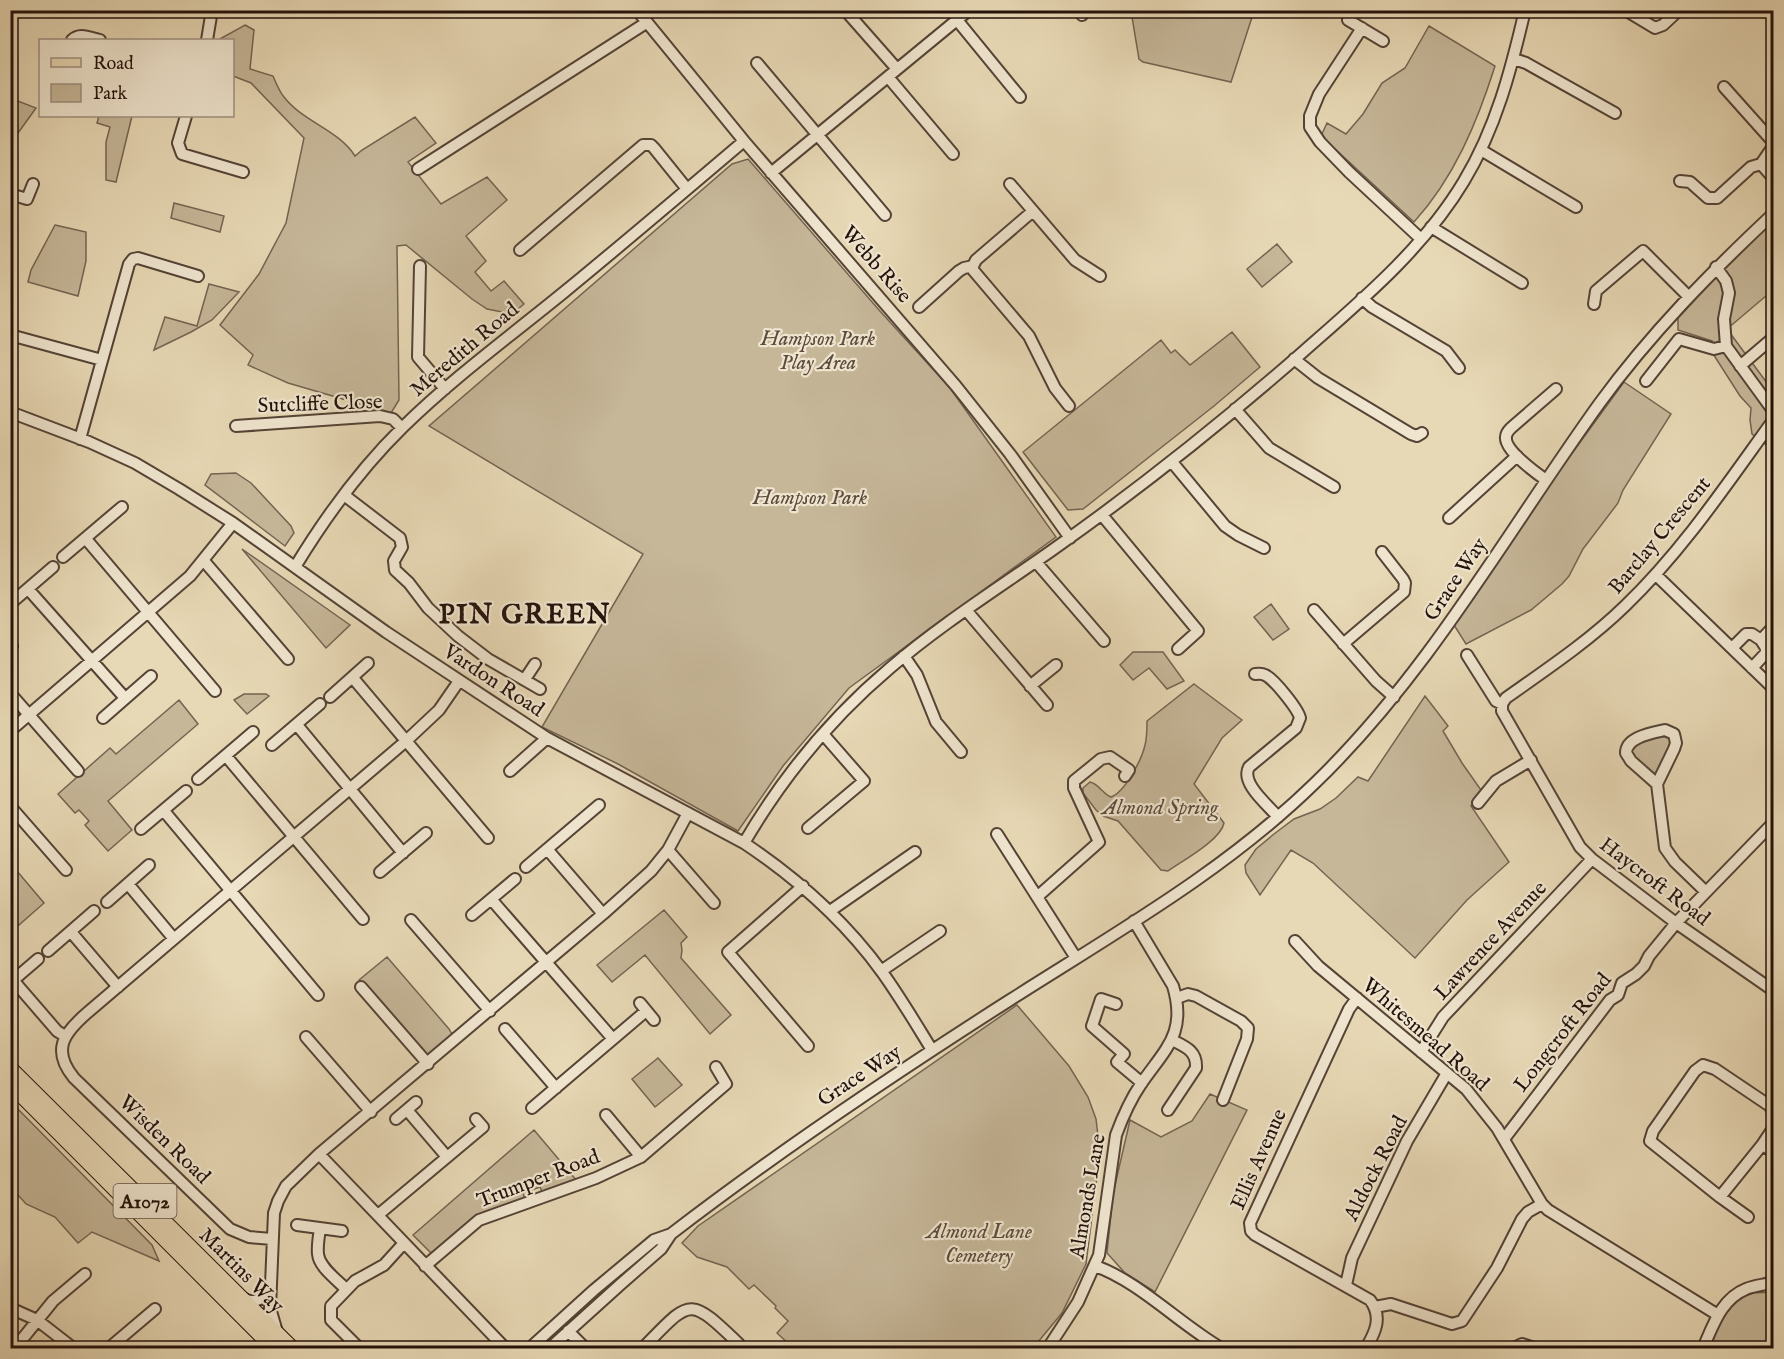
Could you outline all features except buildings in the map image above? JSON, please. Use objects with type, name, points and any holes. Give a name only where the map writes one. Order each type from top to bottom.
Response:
[{"type":"main road","name":"Martins Way","points":[[10,1068],[241,1298],[276,1342]]},
{"type":"main road","name":"Martins Way","points":[[10,1084],[276,1342],[292,1348]]},
{"type":"street","name":"Webb Rise","points":[[637,10],[771,173],[962,394],[1010,454],[1070,538]]},
{"type":"street","points":[[845,10],[897,69]]},
{"type":"street","points":[[744,843],[789,776],[859,695],[904,656],[1172,462],[1294,359],[1362,298],[1421,239],[1459,189],[1481,150],[1501,102],[1525,10]]},
{"type":"street","points":[[1625,10],[1655,28],[1663,25],[1679,10]]},
{"type":"street","points":[[207,39],[212,11]]},
{"type":"street","points":[[771,173],[963,14],[1020,97]]},
{"type":"street","points":[[1348,20],[1383,41]]},
{"type":"street","points":[[418,169],[646,23]]},
{"type":"street","points":[[1362,28],[1319,94],[1310,116],[1310,127],[1320,142],[1349,172],[1421,239]]},
{"type":"street","points":[[73,39],[82,36],[96,39]]},
{"type":"street","points":[[1514,59],[1526,63],[1615,113]]},
{"type":"street","points":[[756,63],[885,215]]},
{"type":"street","points":[[888,77],[953,154]]},
{"type":"street","points":[[1680,181],[1690,182],[1708,198],[1717,198],[1751,167],[1761,164],[1773,144],[1724,87]]},
{"type":"street","points":[[186,117],[178,143],[180,152],[243,172]]},
{"type":"street","name":"Meredith Road","points":[[295,567],[344,495],[377,454],[402,428],[445,388],[744,141]]},
{"type":"street","points":[[520,250],[643,146],[651,145],[687,189]]},
{"type":"street","points":[[1481,150],[1576,207]]},
{"type":"street","points":[[1761,164],[1773,178]]},
{"type":"street","points":[[10,194],[27,199],[33,184]]},
{"type":"street","points":[[1010,184],[1078,263],[1100,276]]},
{"type":"street","points":[[1033,211],[976,260],[973,266],[975,273],[1029,336],[1055,388],[1068,406]]},
{"type":"street","name":"Grace Way","points":[[530,1348],[654,1240],[671,1234],[756,1169],[932,1050],[1210,871],[1278,817],[1337,762],[1394,697],[1440,637],[1602,400],[1659,329],[1716,267],[1773,213]]},
{"type":"street","points":[[1431,227],[1522,283]]},
{"type":"street","points":[[1594,304],[1596,291],[1643,251],[1688,297]]},
{"type":"street","points":[[80,439],[129,264],[133,259],[138,258],[198,276]]},
{"type":"street","points":[[420,266],[418,357],[445,388]]},
{"type":"street","points":[[919,307],[959,271],[973,266]]},
{"type":"street","points":[[1716,267],[1726,281],[1729,293],[1724,319],[1726,346],[1773,412]]},
{"type":"street","points":[[1362,298],[1372,307],[1446,351],[1459,368]]},
{"type":"street","points":[[10,334],[102,360]]},
{"type":"street","points":[[1740,366],[1773,337]]},
{"type":"street","points":[[1646,381],[1679,339],[1714,349],[1726,346]]},
{"type":"street","points":[[1294,359],[1318,378],[1411,434],[1422,433]]},
{"type":"street","points":[[1546,480],[1517,456],[1507,443],[1506,437],[1509,430],[1556,389]]},
{"type":"street","points":[[1235,409],[1269,448],[1335,488]]},
{"type":"street","name":"Vardon Road","points":[[10,412],[135,463],[233,523],[459,681],[548,738],[744,843],[774,863],[830,911],[861,945],[881,971],[932,1050]]},
{"type":"street","name":"Sutcliffe Close","points":[[237,426],[380,416],[393,419],[402,428]]},
{"type":"street","name":"Barclay Crescent","points":[[1502,704],[1506,698],[1588,640],[1656,575],[1699,524],[1773,419]]},
{"type":"street","name":"Grace Way","points":[[1449,518],[1517,456]]},
{"type":"street","points":[[1172,462],[1225,526],[1264,548]]},
{"type":"street","points":[[344,495],[400,538],[402,547],[394,561],[395,570],[409,583],[428,608],[458,636],[488,659],[540,689]]},
{"type":"street","points":[[63,558],[122,507]]},
{"type":"street","points":[[1102,514],[1198,631],[1178,649]]},
{"type":"street","points":[[10,731],[148,613],[204,561],[233,523]]},
{"type":"street","points":[[86,539],[215,691]]},
{"type":"street","name":"Grace Way","points":[[1343,644],[1404,592],[1406,586],[1403,579],[1382,552]]},
{"type":"street","points":[[204,561],[271,631],[288,659]]},
{"type":"street","points":[[1036,562],[1104,641]]},
{"type":"street","points":[[10,604],[53,567]]},
{"type":"street","points":[[1656,575],[1773,689]]},
{"type":"street","points":[[28,589],[125,698]]},
{"type":"street","points":[[966,610],[1047,705]]},
{"type":"street","points":[[1314,610],[1376,681],[1394,697]]},
{"type":"street","points":[[1761,640],[1773,626]]},
{"type":"street","points":[[1732,648],[1746,634],[1752,633],[1761,640],[1766,653],[1752,668]]},
{"type":"street","name":"Haycroft Road","points":[[1467,655],[1496,701],[1502,704],[1502,711],[1580,847],[1592,860],[1773,992]]},
{"type":"street","points":[[904,656],[917,675],[936,722],[961,752]]},
{"type":"street","points":[[330,697],[368,663]]},
{"type":"street","points":[[525,679],[535,664]]},
{"type":"street","points":[[1030,686],[1056,665]]},
{"type":"street","points":[[1255,674],[1263,674],[1269,678],[1299,715],[1296,728],[1249,766],[1246,773],[1248,783],[1278,817]]},
{"type":"street","points":[[103,718],[152,676]]},
{"type":"street","points":[[353,678],[488,838]]},
{"type":"street","points":[[38,959],[12,982],[57,1031],[65,1036],[71,1027],[406,741],[439,710],[459,681]]},
{"type":"street","points":[[10,693],[78,771]]},
{"type":"street","points":[[272,745],[320,705]]},
{"type":"street","points":[[297,725],[403,853]]},
{"type":"street","points":[[1657,784],[1631,761],[1626,750],[1632,741],[1665,730],[1674,734],[1676,743],[1657,784],[1665,848],[1675,862],[1706,892]]},
{"type":"street","points":[[198,779],[253,732]]},
{"type":"street","points":[[808,828],[864,781],[823,734]]},
{"type":"street","points":[[510,771],[548,738]]},
{"type":"street","points":[[226,756],[294,837],[343,905],[363,919]]},
{"type":"street","points":[[1037,897],[1099,842],[1074,788],[1074,781],[1101,759],[1110,757],[1129,769]]},
{"type":"street","points":[[1478,803],[1496,781],[1531,760]]},
{"type":"street","points":[[141,829],[186,791]]},
{"type":"street","points":[[526,867],[599,805]]},
{"type":"street","points":[[10,806],[43,853],[66,870]]},
{"type":"street","points":[[164,811],[231,891],[294,976],[318,995]]},
{"type":"street","points":[[276,1342],[270,1295],[272,1239],[274,1212],[282,1191],[320,1154],[651,871],[668,850],[688,813]]},
{"type":"street","name":"Longcroft Road","points":[[1503,1139],[1610,1000],[1618,995],[1622,983],[1636,975],[1676,923],[1773,822]]},
{"type":"street","points":[[381,873],[426,834]]},
{"type":"street","points":[[997,834],[1077,958]]},
{"type":"street","points":[[547,849],[603,914]]},
{"type":"street","points":[[668,850],[714,903]]},
{"type":"street","points":[[830,911],[915,852]]},
{"type":"street","name":"Lawrence Avenue","points":[[1421,1052],[1443,1017],[1592,860]]},
{"type":"street","points":[[107,902],[149,865]]},
{"type":"street","points":[[472,915],[515,879]]},
{"type":"street","points":[[128,884],[174,939]]},
{"type":"street","points":[[803,886],[728,952],[807,1046]]},
{"type":"street","points":[[491,899],[613,1040]]},
{"type":"street","points":[[48,951],[94,911]]},
{"type":"street","points":[[411,920],[424,943],[490,1011]]},
{"type":"street","name":"Almonds Lane","points":[[1048,1348],[1078,1302],[1095,1266],[1101,1245],[1116,1135],[1128,1105],[1164,1054],[1172,1040],[1177,1023],[1177,998],[1170,978],[1134,921]]},
{"type":"street","points":[[881,971],[940,931]]},
{"type":"street","points":[[70,932],[118,987]]},
{"type":"street","name":"Whitesmead Road","points":[[1295,942],[1318,966],[1472,1096],[1503,1139],[1542,1204],[1548,1210],[1718,1315]]},
{"type":"street","points":[[361,987],[428,1064]]},
{"type":"street","points":[[1177,998],[1188,994],[1196,996],[1241,1021],[1248,1028],[1247,1039],[1223,1100]]},
{"type":"street","name":"Ellis Avenue","points":[[1357,998],[1349,1009],[1250,1223],[1251,1231],[1255,1235],[1368,1298],[1375,1307]]},
{"type":"street","points":[[1116,1004],[1101,999],[1092,1026],[1124,1054],[1117,1062],[1142,1083]]},
{"type":"street","points":[[532,1108],[613,1040],[643,1007],[654,1020]]},
{"type":"street","points":[[506,1029],[556,1088]]},
{"type":"street","name":"Wisden Road","points":[[65,1036],[62,1048],[63,1060],[74,1078],[230,1229],[249,1237],[272,1239]]},
{"type":"street","points":[[306,1037],[371,1112]]},
{"type":"street","points":[[1168,1110],[1196,1068],[1193,1053],[1186,1046],[1172,1040]]},
{"type":"street","points":[[1748,1217],[1650,1141],[1653,1131],[1695,1071],[1703,1065],[1715,1069],[1770,1106],[1773,1114]]},
{"type":"street","name":"Trumper Road","points":[[425,1266],[479,1220],[596,1178],[641,1157],[726,1084],[716,1066]]},
{"type":"street","name":"Aldock Road","points":[[1346,1285],[1352,1258],[1407,1141],[1447,1073]]},
{"type":"street","points":[[396,1119],[411,1106],[447,1157]]},
{"type":"street","name":"Trumper Road","points":[[606,1115],[641,1157]]},
{"type":"street","points":[[378,1215],[483,1126],[476,1119]]},
{"type":"street","points":[[1720,1197],[1762,1145],[1773,1127]]},
{"type":"street","points":[[1762,1145],[1773,1152]]},
{"type":"street","points":[[320,1154],[505,1348]]},
{"type":"street","points":[[1366,1348],[1377,1324],[1375,1307],[1391,1304],[1452,1324],[1462,1321],[1497,1268],[1522,1219],[1528,1212],[1542,1204]]},
{"type":"street","points":[[297,1225],[342,1231]]},
{"type":"street","points":[[320,1228],[319,1258],[326,1269],[346,1289]]},
{"type":"street","name":"Grace Way","points":[[550,1348],[661,1249],[671,1234]]},
{"type":"street","points":[[359,1348],[334,1324],[330,1316],[331,1306],[346,1289],[362,1276],[384,1264],[404,1243]]},
{"type":"street","points":[[1095,1266],[1125,1281],[1189,1328],[1221,1348]]},
{"type":"street","points":[[15,1348],[73,1279],[85,1274]]},
{"type":"street","points":[[1703,1348],[1725,1303],[1740,1292],[1773,1282]]},
{"type":"street","points":[[241,1298],[252,1302],[270,1295]]},
{"type":"street","points":[[10,1308],[37,1320],[73,1348]]},
{"type":"street","points":[[109,1348],[155,1309]]},
{"type":"street","points":[[643,1348],[677,1314],[689,1309],[706,1313],[739,1344]]},
{"type":"street","points":[[567,1331],[585,1348]]},
{"type":"street","points":[[1514,1348],[1522,1344],[1534,1348]]},
{"type":"green space","points":[[1131,10],[1254,11],[1231,82],[1143,62],[1139,59]]},
{"type":"green space","points":[[245,25],[254,30],[250,69],[273,76],[284,97],[292,106],[340,139],[355,156],[415,117],[436,143],[408,162],[441,204],[487,177],[507,200],[466,236],[486,261],[475,272],[491,291],[504,281],[524,304],[512,314],[487,309],[406,245],[397,246],[399,400],[391,413],[288,383],[248,365],[253,355],[220,325],[259,274],[286,223],[304,138],[251,83],[234,76],[234,39],[220,39]]},
{"type":"green space","points":[[1429,26],[1495,66],[1463,149],[1441,187],[1414,222],[1321,136],[1327,123],[1346,134],[1363,114],[1382,83],[1405,68]]},
{"type":"green space","points":[[10,98],[36,108],[13,140],[11,139]]},
{"type":"green space","points":[[99,117],[132,117],[116,182],[106,180],[106,142],[110,127],[97,123]]},
{"type":"green space","name":"Hampson Park","points":[[748,159],[950,388],[1056,537],[849,688],[783,766],[738,831],[618,764],[542,727],[643,554],[429,426],[732,164]]},
{"type":"green space","points":[[174,203],[224,216],[220,232],[171,218]]},
{"type":"green space","points":[[1773,221],[1773,290],[1727,329],[1773,391],[1773,444],[1765,444],[1752,434],[1751,408],[1740,396],[1708,346],[1712,341],[1678,330],[1678,318],[1729,263]]},
{"type":"green space","points":[[55,225],[86,232],[86,261],[78,296],[28,282],[31,270]]},
{"type":"green space","points":[[1277,244],[1292,262],[1262,287],[1247,269]]},
{"type":"green space","points":[[209,284],[239,292],[212,320],[154,350],[165,317],[197,326]]},
{"type":"green space","points":[[1232,332],[1260,367],[1083,509],[1068,510],[1023,452],[1161,340],[1171,353],[1175,350],[1190,365]]},
{"type":"green space","points":[[1624,382],[1671,414],[1623,490],[1618,503],[1583,549],[1569,576],[1562,584],[1531,610],[1466,644],[1454,625],[1551,482]]},
{"type":"green space","points":[[236,473],[251,483],[291,526],[294,533],[285,546],[205,485],[211,474]]},
{"type":"green space","points":[[242,549],[350,625],[326,648]]},
{"type":"green space","points":[[1271,604],[1289,629],[1273,640],[1254,617]]},
{"type":"green space","points":[[1133,652],[1163,652],[1184,681],[1167,689],[1149,668],[1133,680],[1120,665]]},
{"type":"green space","name":"Almond Spring","points":[[1194,684],[1242,720],[1222,738],[1194,784],[1224,823],[1216,836],[1200,850],[1168,871],[1161,870],[1118,821],[1103,816],[1096,810],[1083,793],[1083,788],[1090,782],[1111,797],[1122,789],[1143,751],[1147,721]]},
{"type":"green space","points":[[244,694],[269,696],[247,714],[234,700]]},
{"type":"green space","points":[[1425,696],[1448,726],[1443,731],[1481,790],[1471,806],[1509,862],[1467,900],[1415,958],[1313,863],[1291,850],[1260,895],[1246,873],[1245,865],[1256,849],[1294,819],[1320,809],[1336,798],[1358,777],[1368,781]]},
{"type":"green space","points":[[179,700],[198,724],[108,801],[132,830],[108,851],[85,825],[89,821],[79,810],[75,813],[58,794],[110,748],[116,754]]},
{"type":"green space","points":[[1666,734],[1673,741],[1654,776],[1630,755],[1633,744]]},
{"type":"green space","points":[[11,864],[44,903],[10,932]]},
{"type":"green space","points":[[664,910],[687,937],[681,943],[681,958],[731,1015],[710,1034],[645,955],[612,982],[597,965]]},
{"type":"green space","points":[[387,957],[453,1036],[429,1056],[423,1053],[359,980]]},
{"type":"green space","name":"Almond Lane Cemetery","points":[[1017,1005],[1069,1066],[1088,1097],[1096,1119],[1100,1153],[1086,1264],[1062,1313],[1033,1348],[793,1348],[777,1333],[788,1321],[754,1285],[749,1289],[727,1267],[697,1257],[682,1243],[698,1226]]},
{"type":"green space","points":[[658,1058],[682,1085],[655,1107],[632,1079]]},
{"type":"green space","points":[[1210,1094],[1247,1110],[1155,1292],[1125,1273],[1107,1253],[1113,1194],[1130,1120],[1161,1137],[1192,1121]]},
{"type":"green space","points":[[11,1102],[152,1245],[159,1261],[92,1232],[78,1243],[55,1217],[26,1204],[19,1196],[11,1192]]},
{"type":"green space","points":[[534,1130],[577,1181],[543,1194],[540,1187],[523,1193],[525,1200],[478,1217],[434,1256],[413,1235]]},
{"type":"green space","points":[[1773,1291],[1773,1348],[1709,1348],[1724,1316],[1735,1303],[1750,1294]]},
{"type":"district","name":"PIN GREEN","points":[[525,614]]},
{"type":"park label","name":"Hampson Park Play Area","points":[[818,350]]}]
